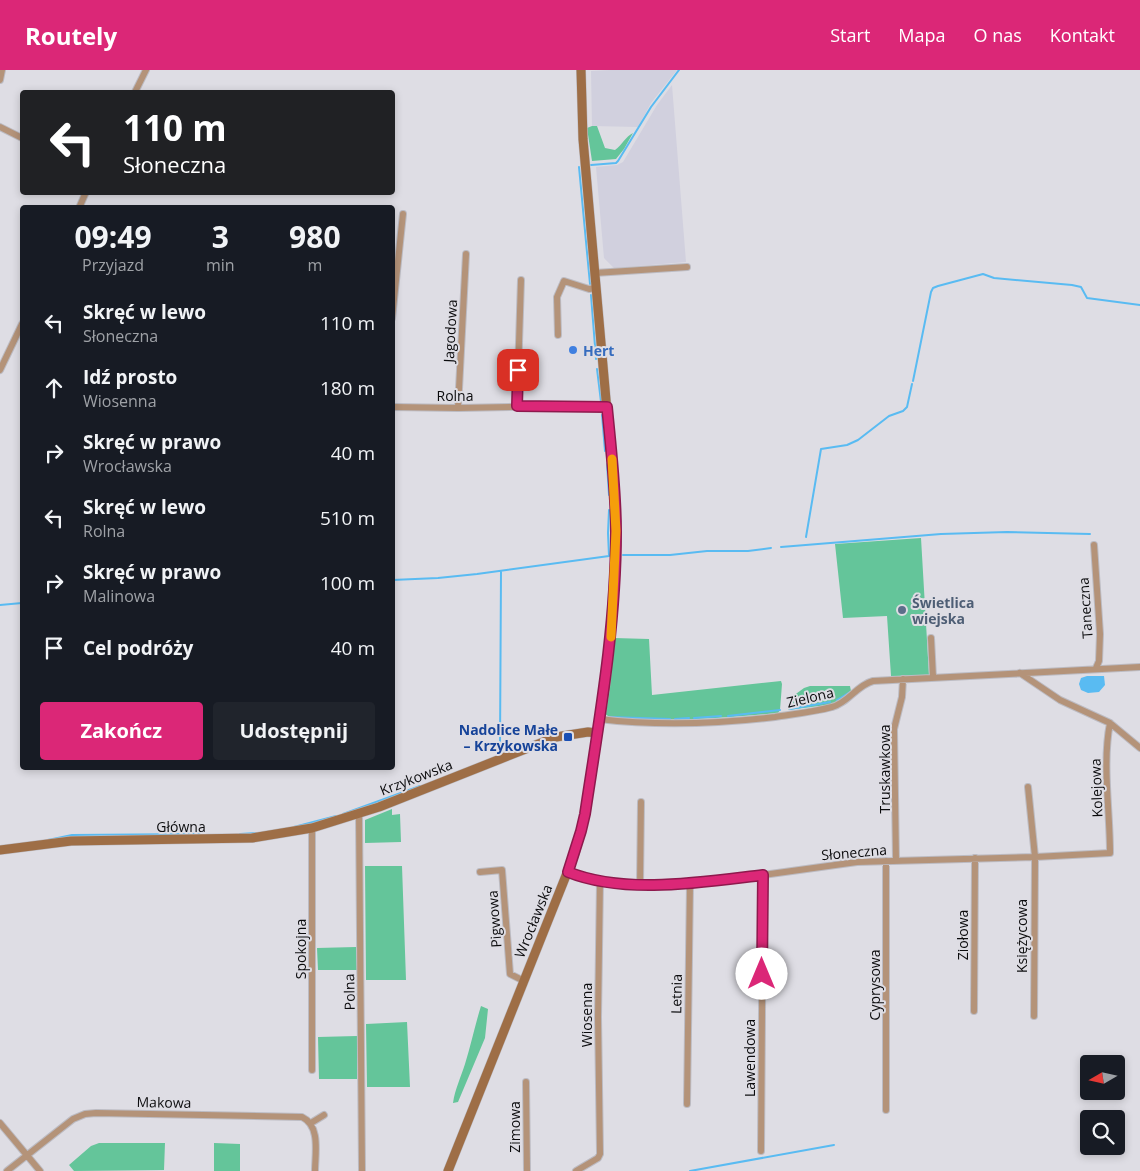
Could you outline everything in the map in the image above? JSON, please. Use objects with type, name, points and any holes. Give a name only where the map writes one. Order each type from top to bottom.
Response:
[{"type":"street","points":[[0,80],[2,70]]},
{"type":"street","points":[[135,90],[146,70]]},
{"type":"street","name":"Wrocławska","points":[[448,1171],[568,872],[585,814],[605,688],[616,547],[614,480],[595,273],[581,98],[581,70]]},
{"type":"street","points":[[0,127],[20,137]]},
{"type":"street","points":[[395,290],[403,214]]},
{"type":"street","name":"Jagodowa","points":[[458,408],[466,254]]},
{"type":"street","points":[[595,273],[687,267]]},
{"type":"street","points":[[517,406],[521,280]]},
{"type":"street","points":[[558,335],[557,297],[564,281],[589,289],[597,288]]},
{"type":"street","points":[[0,370],[20,328]]},
{"type":"street","name":"Rolna","points":[[395,407],[458,408],[607,404]]},
{"type":"street","name":"Taneczna","points":[[1094,545],[1100,634],[1099,661],[1096,668]]},
{"type":"street","points":[[930,638],[933,678]]},
{"type":"street","name":"Zielona","points":[[599,719],[618,722],[692,723],[751,720],[834,707],[850,697],[865,683],[880,680],[1140,667]]},
{"type":"street","points":[[1019,673],[1060,700],[1110,722],[1140,748]]},
{"type":"street","name":"Truskawkowa","points":[[896,860],[894,729],[902,698],[903,679]]},
{"type":"street","name":"Kolejowa","points":[[1110,722],[1107,766],[1110,852]]},
{"type":"street","name":"Krzykowska","points":[[360,813],[556,737],[588,732],[597,733]]},
{"type":"street","name":"Księżycowa","points":[[1028,787],[1035,857],[1034,1016]]},
{"type":"street","points":[[640,885],[641,802]]},
{"type":"street","name":"Główna","points":[[0,850],[71,841],[252,838],[312,828],[360,813]]},
{"type":"street","name":"Polna","points":[[360,813],[362,1171]]},
{"type":"street","name":"Spokojna","points":[[312,828],[312,1070]]},
{"type":"street","name":"Słoneczna","points":[[600,881],[640,885],[690,883],[857,862],[1035,857],[1110,852]]},
{"type":"street","name":"Ziołowa","points":[[974,1011],[975,858]]},
{"type":"street","name":"Cyprysowa","points":[[886,860],[886,1110]]},
{"type":"street","name":"Pigwowa","points":[[480,872],[502,870],[510,974],[524,981]]},
{"type":"street","points":[[568,872],[583,878],[600,881]]},
{"type":"street","name":"Lawendowa","points":[[761,1151],[763,875]]},
{"type":"street","name":"Wiosenna","points":[[576,1171],[598,1158],[600,1154],[598,1017],[600,881]]},
{"type":"street","name":"Letnia","points":[[687,1104],[690,883]]},
{"type":"street","name":"Zimowa","points":[[526,1082],[527,1171]]},
{"type":"street","name":"Makowa","points":[[7,1171],[73,1119],[85,1114],[302,1117],[311,1124]]},
{"type":"street","points":[[315,1171],[315,1138],[311,1124],[324,1115]]},
{"type":"street","points":[[0,1123],[40,1171]]},
{"type":"shaded area","points":[[677,70],[651,103],[638,127],[592,126],[591,71]]},
{"type":"shaded area","points":[[672,85],[686,262],[614,268],[604,258],[596,167],[617,165],[623,162],[657,105]]},
{"type":"green space","points":[[597,126],[605,148],[615,150],[633,133],[616,159],[592,161],[587,128]]},
{"type":"green space","points":[[921,538],[929,675],[891,676],[887,616],[843,618],[835,544]]},
{"type":"green space","points":[[614,638],[649,639],[652,695],[781,681],[780,710],[778,713],[710,718],[612,718],[604,713]]},
{"type":"green space","points":[[810,686],[850,686],[851,691],[838,702],[788,710],[789,699]]},
{"type":"green space","points":[[392,809],[392,815],[400,814],[401,842],[365,843],[365,820]]},
{"type":"green space","points":[[365,866],[402,866],[406,980],[366,980]]},
{"type":"green space","points":[[356,947],[357,970],[318,970],[317,948]]},
{"type":"green space","points":[[481,1006],[488,1009],[485,1038],[458,1102],[453,1103],[467,1057]]},
{"type":"green space","points":[[407,1022],[410,1087],[367,1087],[366,1024]]},
{"type":"green space","points":[[357,1036],[357,1079],[319,1079],[318,1037]]},
{"type":"green space","points":[[99,1143],[165,1143],[164,1170],[74,1171],[69,1165],[91,1146]]},
{"type":"green space","points":[[214,1143],[240,1144],[240,1171],[214,1171]]},
{"type":"water","points":[[1104,676],[1105,685],[1099,692],[1088,693],[1081,690],[1079,684],[1081,678]]},
{"type":"waterway","points":[[591,165],[616,163],[618,161],[651,107],[679,70]]},
{"type":"waterway","points":[[579,167],[590,284]]},
{"type":"waterway","points":[[913,381],[931,292],[933,288],[938,286],[983,274],[994,278],[1072,285],[1081,287],[1087,298],[1140,305]]},
{"type":"waterway","points":[[591,295],[596,359]]},
{"type":"waterway","points":[[597,369],[601,402]]},
{"type":"waterway","points":[[806,537],[821,449],[847,445],[858,440],[889,416],[903,411],[907,407],[912,384]]},
{"type":"waterway","points":[[602,415],[605,451]]},
{"type":"waterway","points":[[607,464],[609,495]]},
{"type":"waterway","points":[[395,580],[477,574],[609,556],[609,510]]},
{"type":"waterway","points":[[781,547],[941,534],[1007,532],[1090,534]]},
{"type":"waterway","points":[[623,555],[670,555],[771,548]]},
{"type":"waterway","points":[[500,746],[501,571]]},
{"type":"waterway","points":[[0,605],[20,603]]},
{"type":"waterway","points":[[837,700],[850,692]]},
{"type":"waterway","points":[[790,709],[830,702]]},
{"type":"waterway","points":[[728,716],[780,710]]},
{"type":"waterway","points":[[694,718],[721,716]]},
{"type":"waterway","points":[[610,717],[670,719]]},
{"type":"waterway","points":[[675,719],[689,718]]},
{"type":"waterway","points":[[343,814],[420,786]]},
{"type":"waterway","points":[[294,827],[336,816]]},
{"type":"waterway","points":[[240,834],[258,833]]},
{"type":"waterway","points":[[48,840],[72,835],[200,834]]},
{"type":"waterway","points":[[690,1171],[834,1145]]},
{"type":"slow traffic","points":[[611,637],[616,531],[612,459]]},
{"type":"place","name":"Hert","points":[[573,350]]},
{"type":"place","name":"Świetlica wiejska","points":[[902,610]]},
{"type":"place","name":"Nadolice Małe – Krzykowska","points":[[568,737]]},
{"type":"route","points":[[518,370],[517,406],[607,407],[614,480],[616,531],[610,640],[605,688],[594,747],[585,814],[568,872],[583,878],[600,881],[646,885],[690,883],[763,875],[762,974]]}]
